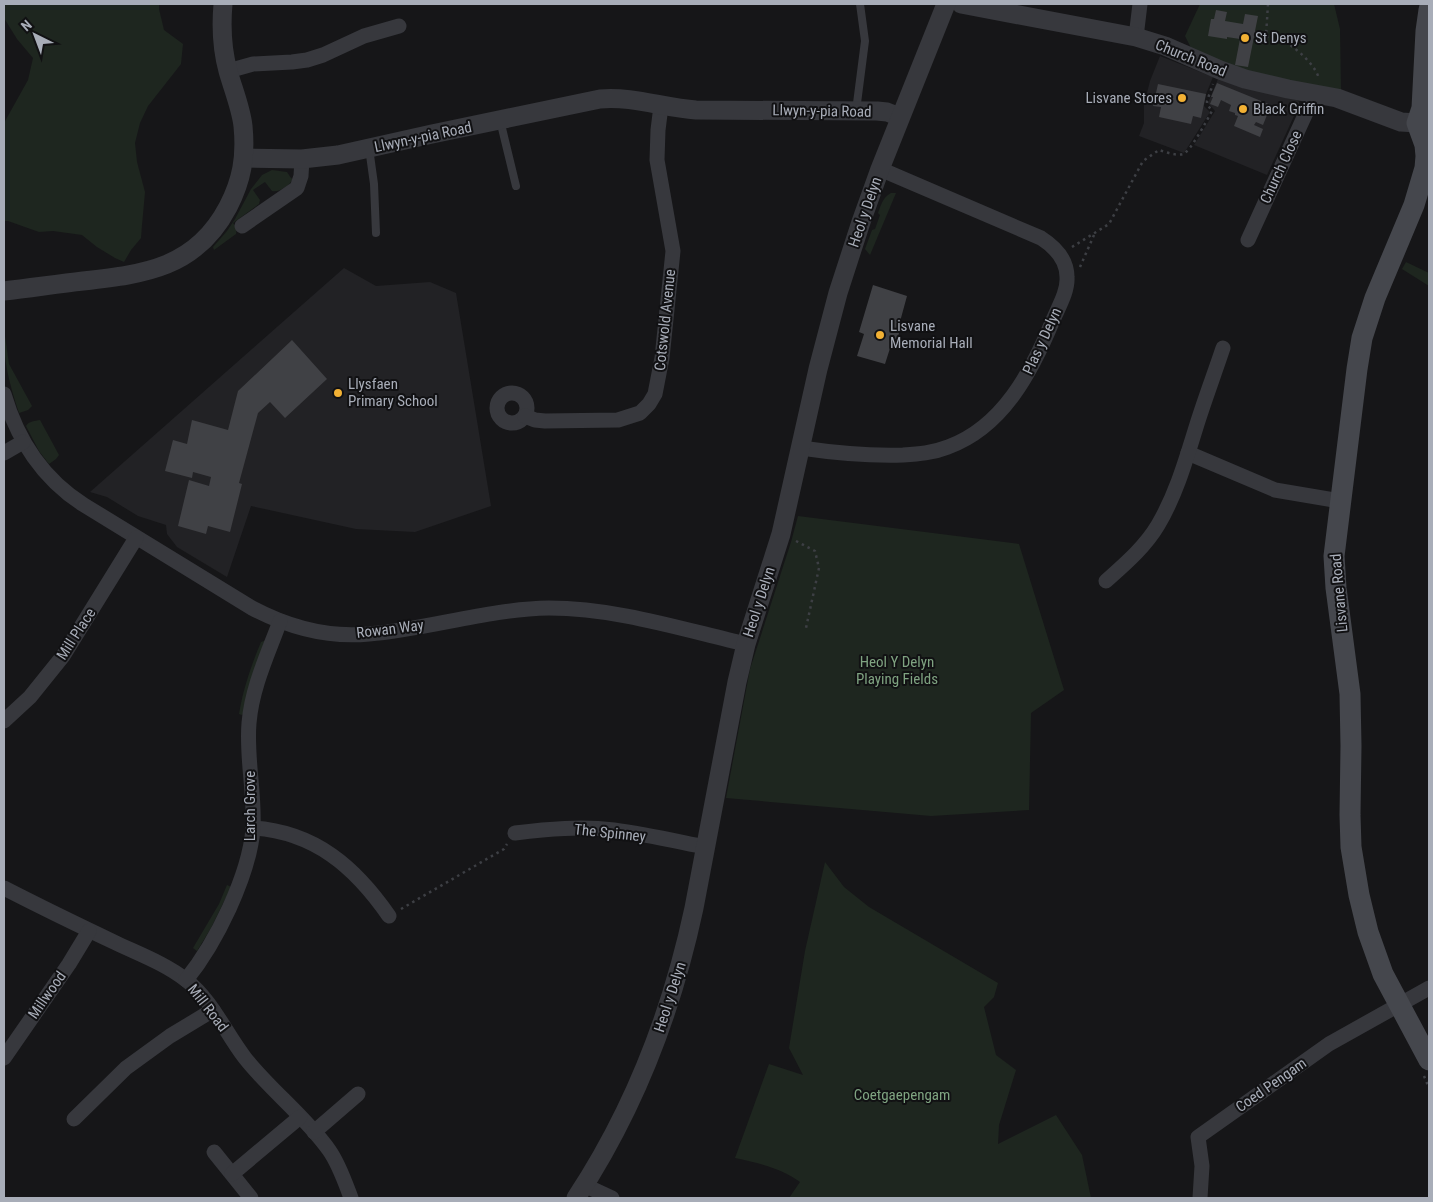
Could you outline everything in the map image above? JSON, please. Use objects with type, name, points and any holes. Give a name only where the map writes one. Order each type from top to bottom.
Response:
[{"type":"main road","points":[[1423,119],[1426,31],[1429,10]]},
{"type":"main road","name":"Lisvane Road","points":[[1423,119],[1426,156],[1419,192],[1375,298],[1362,338],[1335,540],[1334,567],[1350,694],[1351,847],[1359,895],[1368,932],[1383,974],[1429,1060]]},
{"type":"street","points":[[4,291],[118,277],[156,269],[172,262],[193,248],[216,226],[237,188],[244,158],[241,115],[223,50],[222,21],[224,4]]},
{"type":"street","name":"Heol y Delyn","points":[[580,1192],[644,1071],[678,974],[746,644],[781,534],[835,302],[880,170],[946,4]]},
{"type":"street","name":"Church Road","points":[[961,4],[1136,37],[1164,46],[1233,75],[1352,103],[1401,122],[1423,119]]},
{"type":"street","points":[[1136,37],[1140,4]]},
{"type":"street","points":[[228,70],[253,64],[307,60],[323,55],[364,36],[399,26]]},
{"type":"street","name":"Church Close","points":[[1248,240],[1315,94]]},
{"type":"street","name":"Llwyn-y-pia Road","points":[[244,158],[302,159],[338,156],[600,99],[622,98],[661,106],[696,110],[887,112],[900,117]]},
{"type":"street","name":"Cotswold Avenue","points":[[526,416],[535,420],[545,421],[618,420],[640,413],[655,394],[662,358],[673,252],[657,160],[661,106]]},
{"type":"street","points":[[242,226],[297,188],[301,176],[302,159]]},
{"type":"street","points":[[880,170],[1041,238],[1060,254]]},
{"type":"street","name":"Plas y Delyn","points":[[801,448],[869,456],[932,452],[947,448],[982,428],[998,414],[1015,394],[1040,352],[1066,288],[1068,277],[1060,254]]},
{"type":"street","points":[[1106,581],[1132,558],[1158,525],[1170,501],[1188,453],[1223,348]]},
{"type":"street","name":"Rowan Way","points":[[4,394],[23,442],[41,467],[77,501],[252,608],[280,622],[322,632],[368,634],[521,610],[570,608],[633,617],[746,644]]},
{"type":"street","points":[[4,453],[23,442]]},
{"type":"street","points":[[1188,453],[1275,490],[1340,501]]},
{"type":"street","name":"Mill Place","points":[[5,718],[30,697],[63,656],[136,538]]},
{"type":"street","name":"Larch Grove","points":[[186,980],[214,936],[234,898],[248,857],[253,828],[249,724],[255,690],[280,622]]},
{"type":"street","points":[[253,828],[273,829],[293,834],[328,853],[348,867],[362,881],[389,916]]},
{"type":"street","name":"The Spinney","points":[[515,833],[569,828],[594,829],[634,833],[705,847]]},
{"type":"street","name":"Mill Road","points":[[4,888],[167,968],[186,980],[204,998],[256,1071],[314,1132],[334,1157],[351,1198]]},
{"type":"street","name":"Millwood","points":[[4,1058],[69,964],[89,931]]},
{"type":"street","points":[[1399,1005],[1429,988]]},
{"type":"street","name":"Coed Pengam","points":[[1200,1198],[1202,1166],[1198,1137],[1329,1044],[1399,1005]]},
{"type":"street","points":[[74,1119],[132,1063],[170,1036],[213,1010]]},
{"type":"street","points":[[314,1132],[358,1094]]},
{"type":"street","points":[[232,1174],[300,1117]]},
{"type":"street","points":[[214,1152],[251,1198]]},
{"type":"street","points":[[580,1192],[612,1198]]},
{"type":"lane","points":[[856,111],[865,41],[860,4]]},
{"type":"lane","points":[[500,120],[516,186]]},
{"type":"lane","points":[[369,148],[374,184],[376,233]]},
{"type":"path","points":[[1268,4],[1266,36],[1274,37],[1289,44],[1314,68],[1319,76],[1319,88],[1315,94]]},
{"type":"path","points":[[1060,254],[1109,224],[1143,161],[1159,150],[1180,155],[1185,153],[1198,136],[1212,112],[1207,101],[1216,78]]},
{"type":"path","points":[[1066,288],[1072,287],[1094,234]]},
{"type":"path","points":[[781,534],[815,551],[819,568],[806,628]]},
{"type":"path","points":[[389,916],[504,849],[515,833]]},
{"type":"shaded area","points":[[1160,56],[1213,77],[1206,94],[1204,106],[1210,112],[1184,153],[1139,136],[1144,123],[1144,105],[1150,81]]},
{"type":"shaded area","points":[[1218,79],[1299,102],[1267,175],[1194,145],[1215,111],[1208,103]]},
{"type":"shaded area","name":"Llysfaen Primary School","points":[[344,268],[376,286],[430,282],[456,293],[491,506],[415,532],[356,529],[251,506],[227,577],[177,547],[167,534],[166,525],[138,516],[107,497],[90,492]]},
{"type":"green space","points":[[4,4],[159,4],[164,30],[183,44],[181,64],[148,106],[140,123],[135,143],[137,162],[145,192],[141,238],[124,262],[97,247],[82,235],[53,231],[39,232],[4,221],[4,123],[28,80],[33,58],[17,39],[4,18]]},
{"type":"green space","points":[[1200,4],[1334,4],[1340,29],[1341,92],[1257,74],[1193,52],[1185,36]]},
{"type":"green space","points":[[272,170],[287,172],[293,179],[287,186],[278,191],[272,191],[265,182],[253,190],[260,200],[259,204],[233,223],[237,228],[236,234],[214,250],[213,247],[235,219],[251,189],[262,175]]},
{"type":"green space","points":[[891,193],[896,193],[870,255],[865,249],[880,215],[878,213],[881,204]]},
{"type":"green space","points":[[1406,262],[1429,273],[1429,286],[1402,269]]},
{"type":"green space","points":[[4,329],[9,364],[32,406],[28,410],[19,413],[7,371]]},
{"type":"green space","points":[[40,420],[59,455],[49,464],[39,451],[26,426],[30,422]]},
{"type":"green space","name":"Heol Y Delyn Playing Fields","points":[[798,516],[1019,544],[1064,690],[1031,713],[1029,810],[931,816],[726,798],[750,669]]},
{"type":"green space","points":[[266,640],[244,713],[242,715],[239,714],[254,660],[261,642]]},
{"type":"green space","name":"Coetgaepengam","points":[[825,862],[844,887],[869,907],[998,983],[994,997],[984,1007],[996,1055],[1016,1070],[999,1125],[998,1144],[1056,1115],[1082,1155],[1091,1198],[789,1198],[800,1182],[793,1177],[761,1164],[735,1158],[769,1064],[803,1075],[789,1048],[805,951]]},
{"type":"green space","points":[[227,885],[231,887],[211,928],[197,951],[193,948],[219,904]]},
{"type":"building","name":"St Denys","points":[[1216,10],[1227,12],[1225,21],[1243,24],[1245,14],[1258,16],[1255,31],[1263,32],[1262,39],[1254,37],[1248,67],[1235,65],[1240,39],[1208,36],[1211,19],[1214,19]]},
{"type":"building","points":[[1217,83],[1271,105],[1263,125],[1256,122],[1254,125],[1263,129],[1260,137],[1234,126],[1238,116],[1229,111],[1231,105],[1221,100],[1218,107],[1210,104]]},
{"type":"building","points":[[1158,84],[1206,94],[1201,118],[1193,116],[1191,124],[1159,117],[1161,107],[1153,106]]},
{"type":"building","points":[[873,285],[907,296],[898,329],[900,330],[896,342],[892,342],[885,364],[857,356],[864,334],[859,332]]},
{"type":"building","points":[[292,340],[327,379],[285,418],[270,402],[258,413],[239,483],[242,484],[230,532],[208,526],[206,534],[178,526],[189,480],[209,486],[211,477],[193,472],[192,478],[165,471],[173,440],[187,444],[192,420],[228,430],[238,391]]},
{"type":"place","name":"St Denys","points":[[1245,38]]},
{"type":"place","name":"Lisvane Stores","points":[[1182,98]]},
{"type":"place","name":"Black Griffin","points":[[1243,109]]},
{"type":"place","name":"Lisvane Memorial Hall","points":[[880,335]]},
{"type":"place","name":"Llysfaen Primary School","points":[[338,393]]}]
